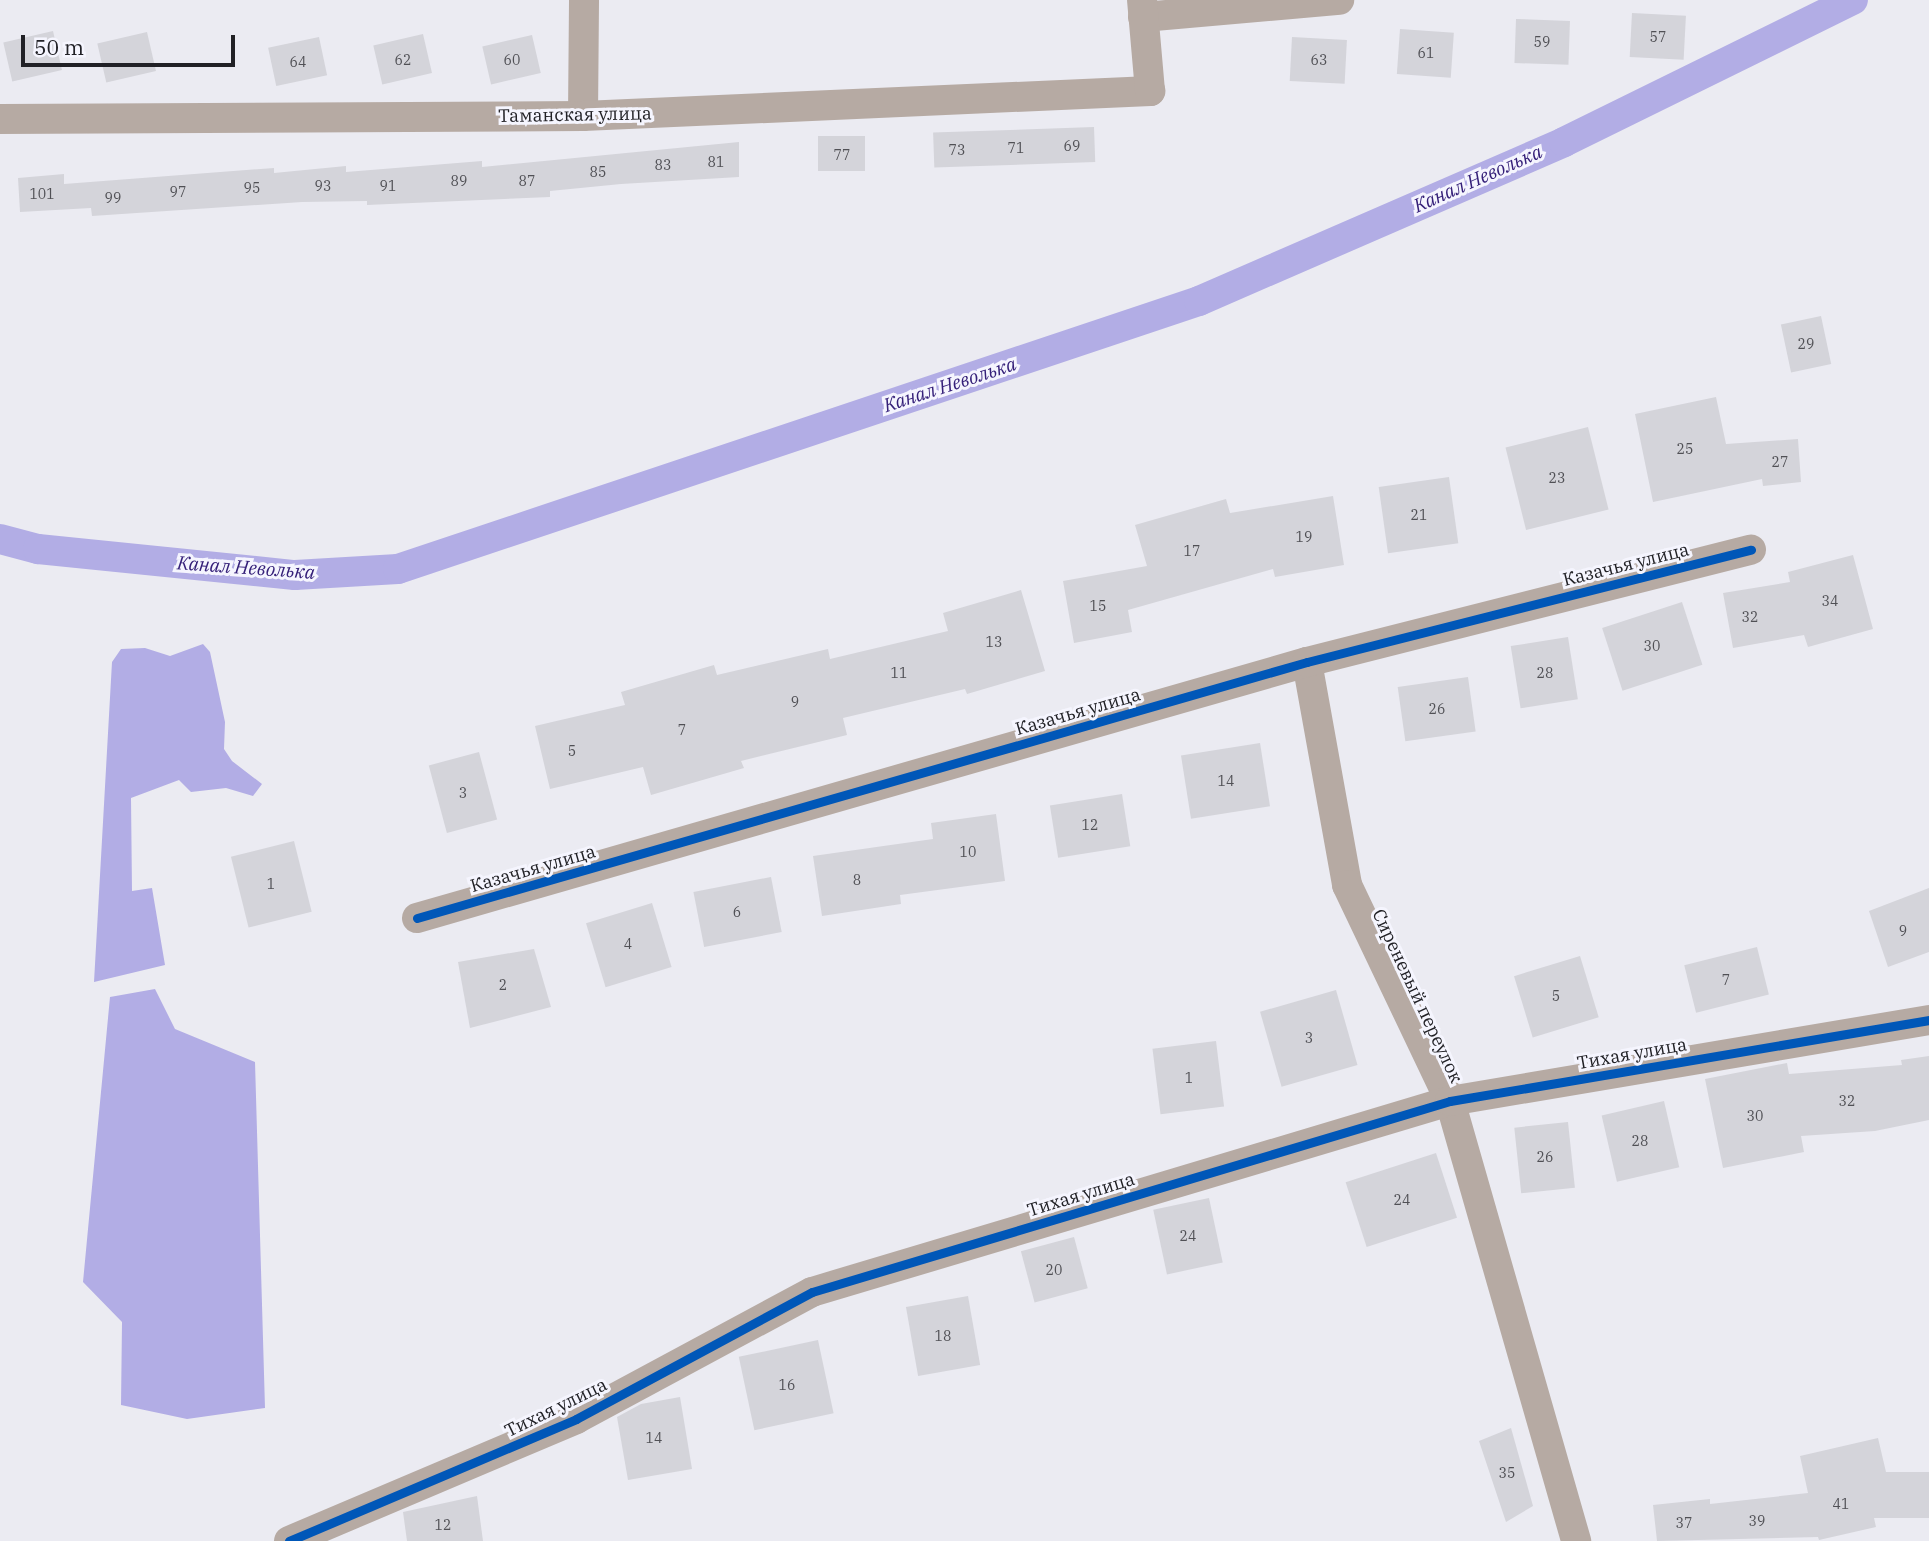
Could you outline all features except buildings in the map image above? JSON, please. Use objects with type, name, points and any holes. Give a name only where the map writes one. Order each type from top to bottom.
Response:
[{"type":"street","points":[[583,116],[584,0]]},
{"type":"street","points":[[1142,8],[1339,0]]},
{"type":"street","name":"Таманская улица","points":[[0,119],[583,116],[1150,91],[1142,8]]},
{"type":"street","name":"Казачья улица","points":[[418,918],[1307,662],[1751,550]]},
{"type":"street","name":"Сиреневый переулок","points":[[1307,662],[1347,885],[1450,1101],[1576,1541]]},
{"type":"street","name":"Тихая улица","points":[[289,1541],[576,1419],[812,1292],[1450,1101],[1929,1020]]},
{"type":"shaded area","points":[[203,644],[210,652],[225,722],[224,749],[232,761],[262,784],[253,796],[226,788],[191,792],[179,780],[131,798],[132,891],[152,888],[165,965],[94,982],[112,662],[121,649],[145,648],[170,656]]},
{"type":"shaded area","points":[[155,989],[175,1029],[255,1062],[265,1408],[187,1419],[121,1405],[122,1322],[83,1282],[110,997]]},
{"type":"waterway","name":"Канал Неволька","points":[[0,539],[38,549],[295,575],[398,569],[1199,301],[1564,142],[1853,0]]},
{"type":"cycle path","points":[[417,918],[1307,662],[1751,550]]},
{"type":"cycle path","points":[[289,1541],[576,1419],[812,1292],[1450,1101],[1929,1020]]}]
